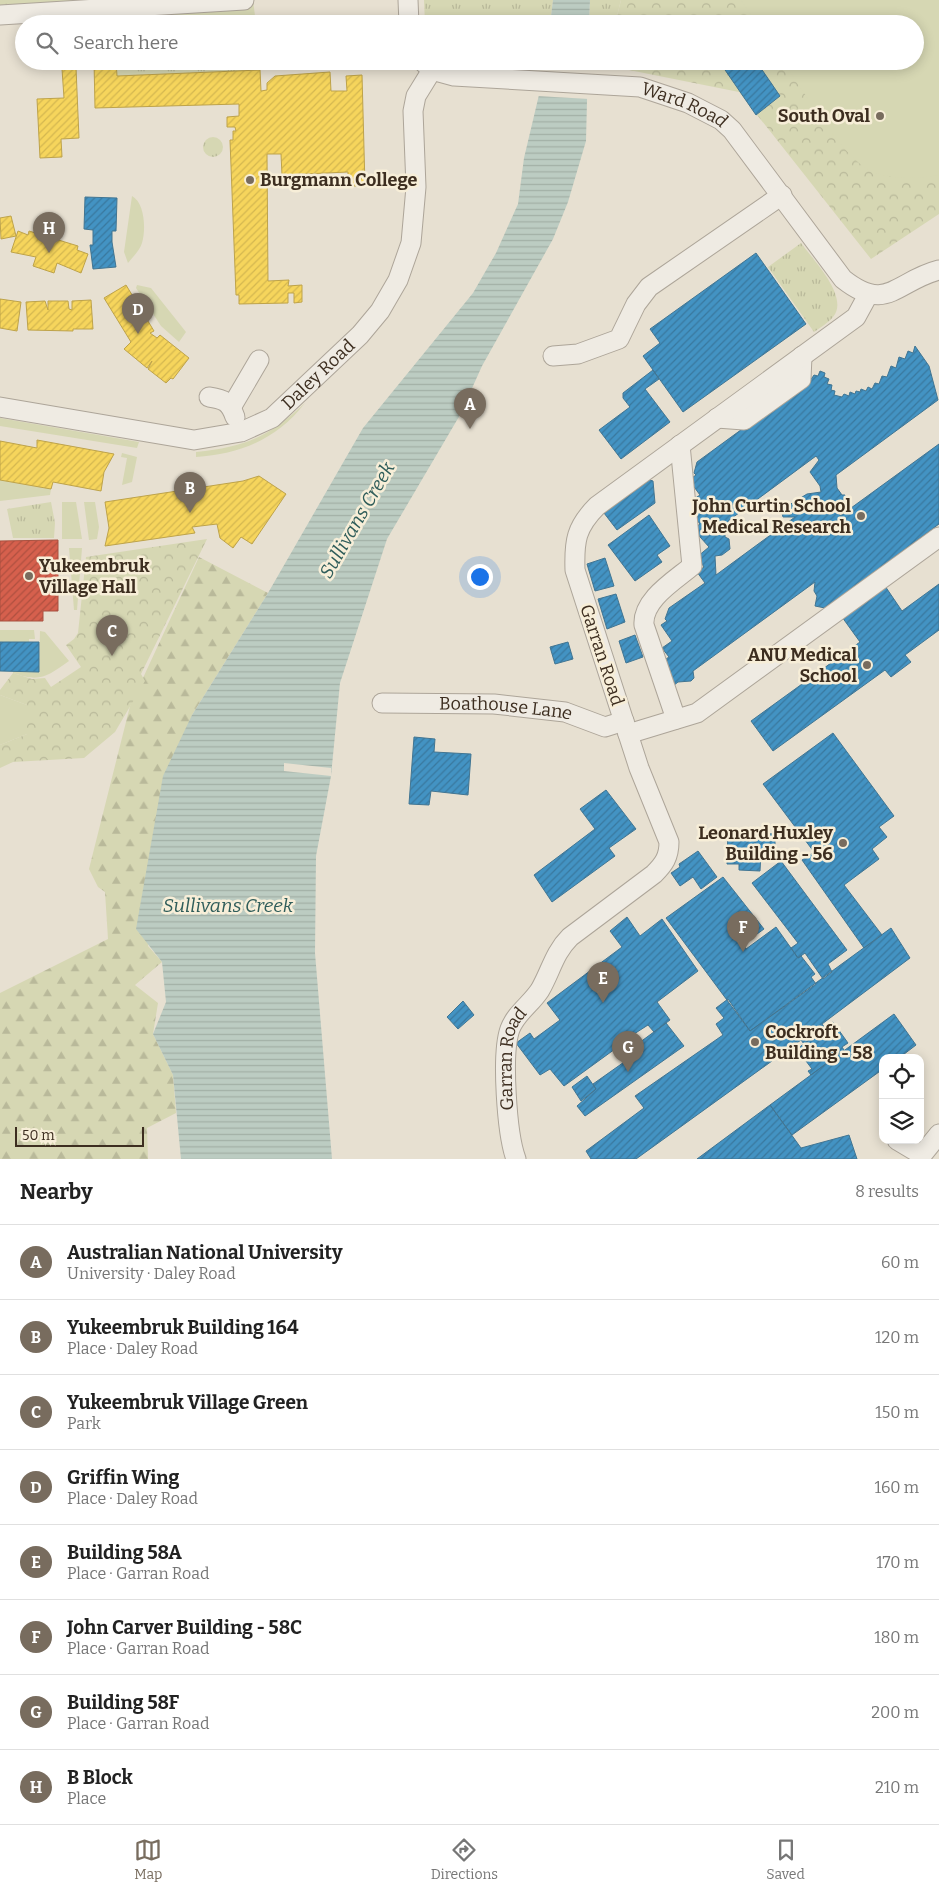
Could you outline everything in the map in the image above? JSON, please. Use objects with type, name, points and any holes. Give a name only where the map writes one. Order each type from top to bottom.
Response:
[{"type":"street","points":[[0,15],[244,0]]},
{"type":"street","name":"Daley Road","points":[[0,407],[194,440],[241,432],[272,418],[360,335],[380,311],[398,280],[411,243],[416,186],[413,111],[416,96],[426,70]]},
{"type":"street","name":"Ward Road","points":[[438,70],[454,76],[640,87],[688,103],[720,120],[748,149],[843,279],[858,291],[868,295]]},
{"type":"street","points":[[553,356],[578,354],[619,339],[636,304],[649,287],[782,195]]},
{"type":"street","points":[[868,295],[891,292],[938,273]]},
{"type":"street","name":"Garran Road","points":[[516,1159],[509,1137],[506,1050],[510,1030],[517,1016],[539,990],[559,948],[570,937],[654,874],[665,863],[669,852],[669,842],[626,727],[575,570],[575,541],[582,521],[597,506],[856,316],[868,295]]},
{"type":"street","points":[[209,397],[234,401],[241,432]]},
{"type":"street","points":[[676,719],[643,618],[649,604],[692,566],[680,445]]},
{"type":"street","name":"Boathouse Lane","points":[[382,703],[494,704],[565,712],[605,727],[626,727],[676,719],[697,713],[939,537]]},
{"type":"street","points":[[904,1144],[922,1155],[939,1134]]},
{"type":"green space","points":[[0,0],[253,0],[255,15],[95,15],[95,9],[0,15]]},
{"type":"green space","points":[[424,0],[553,0],[551,15],[425,15]]},
{"type":"green space","points":[[590,0],[621,0],[617,15],[589,15]]},
{"type":"green space","points":[[621,0],[939,0],[939,214],[871,259],[739,92],[629,70],[924,70],[924,15],[617,15]]},
{"type":"green space","name":"South Oval","points":[[741,0],[939,0],[939,175],[913,178],[887,176],[871,171],[859,163],[835,137],[789,70],[924,70],[924,15],[751,15]]},
{"type":"green space","points":[[117,70],[259,70],[117,76]]},
{"type":"green space","points":[[213,137],[220,140],[223,147],[220,154],[213,157],[206,154],[203,147],[206,140]]},
{"type":"green space","points":[[132,196],[140,204],[144,231],[141,246],[128,263],[124,252]]},
{"type":"green space","points":[[801,243],[828,279],[837,299],[837,309],[833,317],[814,332],[768,267]]},
{"type":"green space","points":[[137,285],[151,288],[186,332],[179,342],[161,326],[136,288]]},
{"type":"green space","points":[[305,403],[282,426],[257,442],[228,452],[196,457],[196,452],[229,447],[255,438],[292,415]]},
{"type":"green space","points":[[0,418],[139,442],[137,448],[0,426]]},
{"type":"green space","points":[[122,453],[137,457],[132,482],[122,485],[127,458],[121,457]]},
{"type":"green space","points":[[0,480],[51,489],[50,495],[0,501]]},
{"type":"green space","points":[[51,502],[55,523],[54,538],[13,538],[7,509]]},
{"type":"green space","points":[[62,502],[76,502],[82,539],[62,539]]},
{"type":"green space","points":[[84,502],[95,502],[99,527],[97,539],[89,540]]},
{"type":"green space","points":[[207,539],[141,674],[145,681],[115,732],[84,758],[13,762],[0,768],[0,745],[27,734],[27,705],[0,695],[0,690],[13,673],[32,679],[45,678],[51,687],[81,667],[66,645],[78,633],[86,557]]},
{"type":"green space","points":[[69,548],[82,548],[77,610],[74,610]]},
{"type":"green space","points":[[199,557],[268,593],[192,715],[148,946],[162,962],[135,985],[158,1003],[153,1034],[173,1075],[176,1113],[147,1128],[148,1159],[0,1159],[0,993],[108,939],[105,892],[98,887],[89,869],[130,706]]},
{"type":"green space","points":[[0,630],[34,630],[35,639],[29,639],[29,642],[0,642]]},
{"type":"green space","points":[[40,631],[45,632],[69,661],[55,671],[37,678],[13,673],[13,671],[39,671]]},
{"type":"green space","points":[[0,695],[27,705],[27,734],[0,745]]},
{"type":"water","points":[[553,0],[590,0],[589,15],[551,15]]},
{"type":"water","name":"Sullivans Creek","points":[[545,70],[588,70],[586,141],[568,202],[553,239],[482,366],[460,415],[387,539],[340,683],[331,776],[316,856],[315,953],[332,1159],[181,1159],[173,1075],[153,1034],[166,1002],[162,962],[136,929],[163,776],[192,715],[268,593],[363,428],[473,293],[496,253],[518,204],[524,158]]},
{"type":"pier","points":[[543,70],[590,70],[589,99],[537,96]]},
{"type":"pier","points":[[284,763],[331,768],[331,776],[284,771]]},
{"type":"building: Homes","points":[[62,70],[76,70],[79,138],[61,139],[62,157],[40,158],[37,99],[64,98]]},
{"type":"building: Homes","name":"Burgmann College","points":[[94,70],[117,70],[117,76],[260,70],[261,91],[267,90],[267,83],[275,76],[330,72],[331,91],[347,91],[346,76],[362,75],[365,186],[348,186],[348,172],[282,175],[281,154],[267,154],[268,281],[289,280],[288,286],[302,285],[302,302],[294,303],[294,293],[288,293],[288,303],[239,304],[239,295],[236,295],[230,140],[233,140],[233,131],[236,131],[235,127],[227,127],[227,117],[239,116],[239,104],[95,108]]},
{"type":"building: Homes","points":[[11,216],[16,236],[1,239],[0,218]]},
{"type":"building: Homes","points":[[18,231],[28,235],[29,231],[78,246],[77,250],[88,254],[81,273],[57,263],[54,273],[33,266],[36,257],[11,252]]},
{"type":"building: Homes","points":[[126,285],[154,331],[150,333],[157,338],[160,335],[189,358],[173,379],[171,378],[166,383],[148,369],[152,361],[147,368],[124,349],[131,342],[104,298]]},
{"type":"building: Homes","points":[[0,299],[21,302],[17,331],[0,328]]},
{"type":"building: Homes","points":[[91,300],[93,329],[73,329],[73,331],[28,330],[26,302],[45,301],[48,310],[48,301],[68,301],[69,309],[72,310],[72,301]]},
{"type":"building: Homes","points":[[37,440],[114,454],[104,472],[101,491],[53,482],[51,489],[0,480],[0,441],[37,448]]},
{"type":"building: Homes","points":[[259,476],[286,494],[252,544],[241,537],[233,548],[220,538],[217,524],[192,527],[195,533],[105,546],[109,528],[105,502],[243,481]]},
{"type":"building: Shops","name":"Yukeembruk Village Hall","points":[[58,540],[58,611],[43,611],[43,621],[0,621],[0,541]]},
{"type":"building: Schools","points":[[725,70],[762,70],[780,96],[756,115]]},
{"type":"building: Schools","points":[[85,197],[117,198],[116,231],[112,231],[116,267],[93,269],[90,245],[93,245],[93,230],[84,229]]},
{"type":"building: Schools","points":[[756,253],[806,324],[683,412],[643,356],[660,343],[650,329]]},
{"type":"building: Schools","name":"John Curtin School Medical Research","points":[[915,346],[929,366],[938,400],[836,475],[837,488],[842,495],[845,495],[845,505],[839,509],[840,516],[939,444],[939,524],[825,608],[815,606],[817,596],[814,591],[815,582],[693,671],[694,678],[691,681],[678,682],[673,686],[665,675],[670,671],[663,661],[669,657],[662,648],[672,641],[661,625],[667,621],[665,619],[669,608],[705,583],[697,572],[704,567],[697,557],[709,547],[693,529],[700,524],[692,514],[698,511],[691,501],[700,495],[689,480],[696,475],[694,473],[697,462],[814,375],[818,376],[820,371],[825,373],[824,377],[829,379],[827,384],[832,385],[831,390],[835,391],[834,395],[842,397],[844,394],[849,396],[850,392],[855,394],[856,391],[860,392],[861,389],[866,391],[868,387],[872,389],[875,383],[879,384],[882,376],[887,377],[891,366],[896,368],[899,357],[905,359],[908,351],[913,353]],"holes":[[[816,456],[819,460],[810,472],[820,486],[821,492],[807,494],[781,510],[783,517],[795,517],[716,575],[715,556],[722,555],[730,549],[729,539],[725,537],[725,533],[730,530],[728,521]]]},
{"type":"building: Schools","points":[[653,370],[659,379],[645,389],[670,422],[621,459],[599,430],[630,407],[623,398],[623,393]]},
{"type":"building: Schools","points":[[650,480],[653,481],[655,503],[617,530],[604,513]]},
{"type":"building: Schools","points":[[649,515],[670,546],[657,555],[662,562],[635,581],[608,545]]},
{"type":"building: Schools","points":[[605,558],[614,586],[595,591],[587,564]]},
{"type":"building: Schools","name":"ANU Medical School","points":[[939,584],[939,630],[905,655],[911,662],[891,677],[885,670],[773,751],[751,721],[860,642],[842,617],[885,586],[902,611]]},
{"type":"building: Schools","points":[[616,594],[625,622],[607,629],[598,599]]},
{"type":"building: Schools","points":[[635,635],[643,657],[626,663],[619,641]]},
{"type":"building: Schools","points":[[0,642],[39,642],[39,672],[0,671]]},
{"type":"building: Schools","points":[[568,642],[573,659],[555,664],[550,647]]},
{"type":"building: Schools","name":"Leonard Huxley Building - 56","points":[[833,733],[894,816],[879,827],[887,837],[872,849],[879,859],[844,885],[882,935],[864,948],[802,860],[814,852],[763,784]]},
{"type":"building: Schools","points":[[414,737],[435,739],[434,752],[471,754],[468,795],[431,791],[429,805],[409,804]]},
{"type":"building: Schools","points":[[606,790],[636,829],[609,848],[615,856],[552,902],[534,875],[595,829],[580,809]]},
{"type":"building: Schools","points":[[728,829],[759,830],[759,833],[775,834],[775,853],[761,852],[760,871],[739,870],[739,864],[727,864]]},
{"type":"building: Schools","points":[[698,851],[717,877],[701,889],[693,877],[680,886],[671,873],[680,867],[679,864]]},
{"type":"building: Schools","points":[[781,861],[847,950],[828,964],[832,972],[823,979],[805,953],[798,958],[791,948],[798,943],[752,883]]},
{"type":"building: Schools","points":[[723,877],[764,929],[743,944],[746,949],[776,927],[798,958],[801,956],[815,974],[811,977],[816,984],[750,1031],[666,918]]},
{"type":"building: Schools","points":[[627,917],[640,936],[662,919],[698,971],[657,1002],[670,1020],[654,1032],[648,1025],[634,1034],[635,1036],[629,1040],[631,1043],[618,1053],[615,1049],[564,1086],[550,1069],[540,1075],[516,1043],[530,1033],[534,1039],[560,1020],[547,1003],[622,947],[610,931]]},
{"type":"building: Schools","name":"Cockroft Building - 58","points":[[891,928],[910,958],[822,1024],[825,1028],[804,1044],[801,1040],[636,1159],[591,1159],[586,1151],[644,1108],[635,1096],[723,1035],[716,1024],[724,1018],[716,1008],[728,999],[750,1031]]},
{"type":"building: Schools","points":[[463,1001],[474,1015],[458,1029],[447,1017]]},
{"type":"building: Schools","points":[[894,1014],[916,1045],[904,1054],[879,1054],[879,1072],[792,1135],[770,1105]]},
{"type":"building: Schools","points":[[833,1022],[848,1043],[842,1047],[844,1050],[811,1075],[808,1071],[812,1069],[797,1049]]},
{"type":"building: Schools","points":[[666,1023],[684,1046],[585,1116],[577,1106],[596,1089],[593,1084],[627,1060],[624,1054]]},
{"type":"building: Schools","points":[[587,1076],[596,1089],[581,1101],[572,1087]]},
{"type":"building: Schools","points":[[770,1105],[801,1148],[849,1135],[857,1159],[697,1159]]},
{"type":"place","name":"South Oval","points":[[880,116]]},
{"type":"place","name":"Burgmann College","points":[[250,180]]},
{"type":"place","name":"B Block","points":[[49,253]]},
{"type":"place","name":"Griffin Wing","points":[[138,334]]},
{"type":"place","name":"Australian National University","points":[[470,429]]},
{"type":"place","name":"Yukeembruk Building 164","points":[[190,513]]},
{"type":"place","name":"John Curtin School Medical Research","points":[[861,516]]},
{"type":"place","name":"Yukeembruk Village Hall","points":[[29,576]]},
{"type":"place","name":"Yukeembruk Village Green","points":[[112,656]]},
{"type":"place","name":"ANU Medical School","points":[[867,665]]},
{"type":"place","name":"Leonard Huxley Building - 56","points":[[843,843]]},
{"type":"place","name":"John Carver Building - 58C","points":[[743,952]]},
{"type":"place","name":"Building 58A","points":[[603,1003]]},
{"type":"place","name":"Cockroft Building - 58","points":[[755,1042]]},
{"type":"place","name":"Building 58F","points":[[628,1072]]}]
